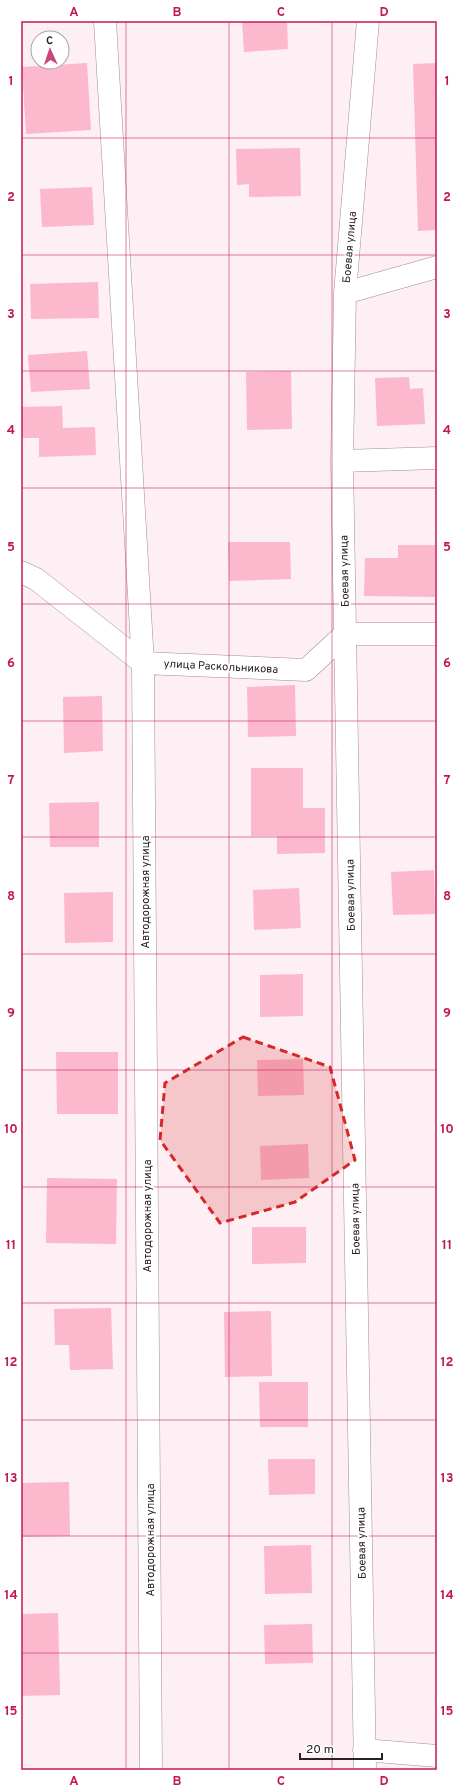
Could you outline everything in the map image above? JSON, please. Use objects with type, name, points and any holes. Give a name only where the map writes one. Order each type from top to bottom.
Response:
[{"type":"street","name":"Автодорожная улица","points":[[105,21],[143,663],[151,1770]]},
{"type":"street","name":"Боевая улица","points":[[364,1760],[342,461],[345,293],[368,21]]},
{"type":"street","points":[[345,293],[437,267]]},
{"type":"street","points":[[342,461],[437,458]]},
{"type":"street","points":[[21,572],[36,580],[143,663]]},
{"type":"street","points":[[345,634],[437,634]]},
{"type":"street","name":"улица Раскольникова","points":[[143,663],[306,670],[345,634]]},
{"type":"street","points":[[364,1760],[437,1756]]},
{"type":"highlighted area","points":[[243,1037],[330,1067],[355,1160],[295,1202],[220,1223],[160,1140],[165,1083]]},
{"type":"building","points":[[242,21],[287,21],[288,49],[244,52]]},
{"type":"building","points":[[87,63],[91,130],[26,134],[22,67],[30,67],[30,70],[70,70],[70,64]]},
{"type":"building","points":[[437,63],[437,230],[418,231],[413,64]]},
{"type":"building","points":[[300,148],[301,196],[249,197],[249,184],[237,185],[236,149]]},
{"type":"building","points":[[92,187],[94,225],[42,227],[40,189]]},
{"type":"building","points":[[98,282],[99,318],[31,319],[30,284]]},
{"type":"building","points":[[87,351],[90,389],[31,392],[28,355]]},
{"type":"building","points":[[291,371],[292,429],[247,430],[246,372]]},
{"type":"building","points":[[409,377],[410,389],[423,388],[425,424],[377,426],[375,378]]},
{"type":"building","points":[[62,406],[63,428],[95,427],[96,455],[39,457],[39,438],[21,438],[21,407]]},
{"type":"building","points":[[228,542],[290,542],[291,579],[229,581]]},
{"type":"building","points":[[398,545],[435,545],[435,597],[364,596],[365,558],[398,558]]},
{"type":"building","points":[[295,685],[296,736],[248,737],[247,687]]},
{"type":"building","points":[[102,696],[103,751],[64,753],[63,697]]},
{"type":"building","points":[[251,768],[303,768],[303,808],[325,808],[325,853],[277,854],[277,836],[251,836]]},
{"type":"building","points":[[99,802],[99,847],[50,847],[49,803]]},
{"type":"building","points":[[434,870],[435,914],[393,915],[391,872]]},
{"type":"building","points":[[299,888],[301,928],[254,930],[253,890]]},
{"type":"building","points":[[113,892],[113,942],[65,943],[64,893]]},
{"type":"building","points":[[303,974],[303,1016],[260,1017],[260,975]]},
{"type":"building","points":[[56,1052],[118,1052],[118,1114],[57,1114]]},
{"type":"building","points":[[303,1059],[304,1095],[258,1096],[257,1060]]},
{"type":"building","points":[[308,1144],[309,1178],[261,1180],[260,1146]]},
{"type":"building","points":[[47,1178],[117,1179],[116,1244],[46,1243]]},
{"type":"building","points":[[252,1227],[306,1227],[306,1263],[252,1264]]},
{"type":"building","points":[[111,1308],[113,1369],[70,1370],[69,1345],[55,1345],[54,1309]]},
{"type":"building","points":[[271,1311],[272,1376],[225,1377],[224,1312]]},
{"type":"building","points":[[259,1382],[308,1382],[308,1427],[260,1427]]},
{"type":"building","points":[[268,1459],[315,1459],[315,1494],[269,1495]]},
{"type":"building","points":[[69,1482],[70,1536],[21,1537],[21,1483]]},
{"type":"building","points":[[311,1545],[312,1593],[265,1594],[264,1546]]},
{"type":"building","points":[[58,1613],[60,1695],[21,1696],[21,1614]]},
{"type":"building","points":[[312,1624],[313,1663],[265,1664],[264,1625]]}]
